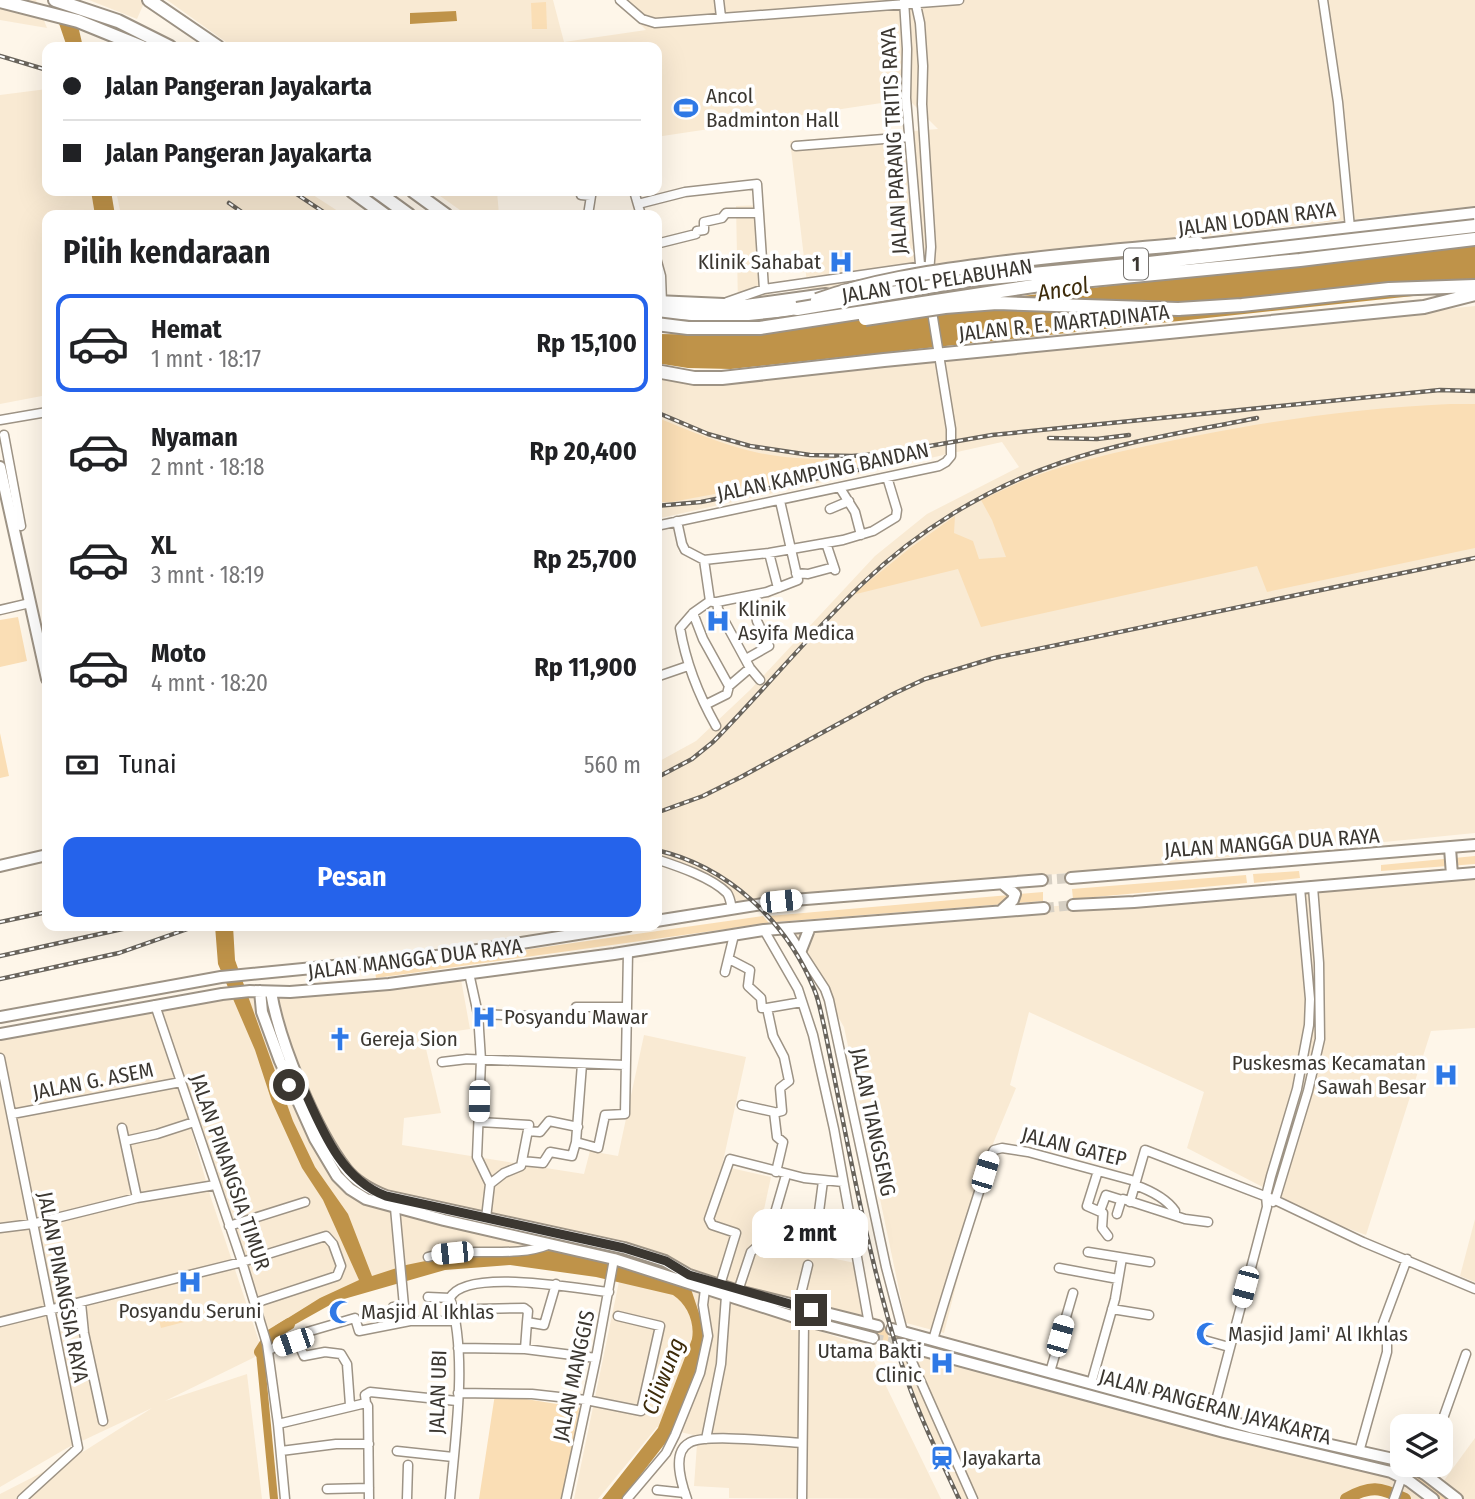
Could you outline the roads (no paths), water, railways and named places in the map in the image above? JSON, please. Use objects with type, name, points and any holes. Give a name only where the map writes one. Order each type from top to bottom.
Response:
[{"type":"highway","points":[[55,0],[118,21],[160,42]]},
{"type":"highway","points":[[149,0],[211,42]]},
{"type":"highway","points":[[0,1],[88,24],[130,42]]},
{"type":"highway","points":[[359,196],[377,210]]},
{"type":"highway","points":[[383,196],[402,210]]},
{"type":"highway","points":[[420,196],[439,210]]},
{"type":"highway","name":"JALAN LODAN RAYA","points":[[662,306],[762,305],[925,276],[1475,214]]},
{"type":"highway","name":"JALAN TOL PELABUHAN","points":[[662,307],[728,316],[797,309],[1008,276],[1475,226]]},
{"type":"highway","name":"JALAN TOL PELABUHAN","points":[[662,324],[726,328],[790,325],[881,308],[1040,285],[1300,260],[1475,239]]},
{"type":"highway","points":[[797,309],[819,299],[864,287],[950,269],[1046,257],[1223,243]]},
{"type":"highway","points":[[790,325],[846,322],[988,304],[1059,304],[1155,310],[1242,305],[1389,289],[1475,286]]},
{"type":"highway","name":"JALAN R. E. MARTADINATA","points":[[662,372],[694,378],[721,379],[939,352],[1431,306],[1475,294]]},
{"type":"highway","points":[[1431,306],[1475,301]]},
{"type":"main road","points":[[0,467],[42,657]]},
{"type":"main road","name":"JALAN MANGGA DUA RAYA","points":[[1071,878],[1475,845]]},
{"type":"main road","points":[[1450,848],[1452,875]]},
{"type":"main road","points":[[0,866],[42,856]]},
{"type":"main road","points":[[1073,905],[1475,873]]},
{"type":"main road","points":[[662,920],[809,898],[1041,880]]},
{"type":"main road","points":[[1001,911],[1013,900],[1015,894],[1003,884]]},
{"type":"main road","name":"JALAN MANGGA DUA RAYA","points":[[0,1034],[222,994],[313,991],[469,973],[628,952],[764,930],[1044,908]]},
{"type":"main road","points":[[801,950],[810,927]]},
{"type":"main road","name":"JALAN MANGGA DUA RAYA","points":[[0,1017],[221,977],[314,970],[478,950],[597,931]]},
{"type":"main road","points":[[478,950],[482,971]]},
{"type":"main road","points":[[260,991],[262,1012],[295,1083],[326,1160],[350,1189],[366,1199],[613,1261],[804,1320],[873,1338]]},
{"type":"main road","points":[[295,1083],[346,1169],[373,1191],[624,1248],[666,1261],[689,1275],[738,1291],[873,1325]]},
{"type":"main road","points":[[518,1238],[522,1233],[521,1225]]},
{"type":"main road","points":[[532,1241],[531,1233],[534,1228]]},
{"type":"main road","name":"JALAN PANGERAN JAYAKARTA","points":[[897,1331],[1091,1384],[1122,1397]]},
{"type":"main road","name":"JALAN PANGERAN JAYAKARTA","points":[[902,1345],[1122,1397],[1224,1432],[1390,1472]]},
{"type":"main road","name":"JALAN PANGERAN JAYAKARTA","points":[[1144,1404],[1212,1416],[1390,1458]]},
{"type":"main road","name":"JALAN PANGERAN JAYAKARTA","points":[[1402,1477],[1433,1499]]},
{"type":"main road","points":[[1434,1477],[1457,1499]]},
{"type":"street","points":[[620,0],[642,19],[655,23],[903,2],[959,0]]},
{"type":"street","points":[[719,0],[721,17]]},
{"type":"street","points":[[1323,0],[1338,102],[1350,228]]},
{"type":"street","name":"JALAN PARANG TRITIS RAYA","points":[[903,2],[909,137],[925,276]]},
{"type":"street","name":"JALAN PARANG TRITIS RAYA","points":[[919,2],[931,247],[925,276]]},
{"type":"street","points":[[905,23],[920,23]]},
{"type":"street","points":[[796,146],[909,137]]},
{"type":"street","points":[[638,204],[685,192],[755,183],[758,186],[764,289]]},
{"type":"street","points":[[636,196],[640,210]]},
{"type":"street","points":[[662,242],[696,234],[697,231],[704,230],[704,222],[722,218],[726,213],[759,213]]},
{"type":"street","name":"JALAN LODAN RAYA","points":[[710,306],[764,289],[925,276]]},
{"type":"street","name":"JALAN KAMPUNG BANDAN","points":[[662,525],[840,488],[939,466],[946,462],[951,456],[951,429],[925,276]]},
{"type":"street","points":[[0,418],[42,412]]},
{"type":"street","points":[[4,435],[21,526]]},
{"type":"street","points":[[677,521],[685,550],[704,560],[791,550],[826,543],[861,535],[896,517],[897,510],[887,477]]},
{"type":"street","points":[[840,488],[855,512],[861,535]]},
{"type":"street","points":[[716,726],[688,666],[680,628],[693,613],[713,602],[778,588],[797,580],[780,501]]},
{"type":"street","points":[[830,509],[849,501]]},
{"type":"street","points":[[796,573],[808,574],[834,568],[826,543]]},
{"type":"street","points":[[769,553],[778,588]]},
{"type":"street","points":[[704,560],[713,602],[760,680]]},
{"type":"street","points":[[705,705],[727,694],[729,686],[748,664],[769,646],[757,621],[752,594]]},
{"type":"street","points":[[0,610],[30,603]]},
{"type":"street","points":[[693,613],[703,639],[729,686]]},
{"type":"street","points":[[662,672],[688,666]]},
{"type":"street","points":[[662,861],[701,877],[724,891],[729,897],[732,909]]},
{"type":"street","points":[[1266,1207],[1275,1200],[1308,1091],[1320,1039],[1319,963],[1313,887]]},
{"type":"street","points":[[1212,1416],[1266,1207],[1266,1196],[1297,1089],[1308,1025],[1310,999],[1300,888]]},
{"type":"street","name":"JALAN TIANGSENG","points":[[786,929],[830,1000],[897,1331]]},
{"type":"street","points":[[764,930],[798,989],[813,1035],[873,1325]]},
{"type":"street","points":[[725,972],[734,935]]},
{"type":"street","points":[[576,1143],[599,1148],[606,1115],[624,1115],[628,952]]},
{"type":"street","points":[[729,958],[750,970],[748,986],[761,998],[762,1007],[802,1002]]},
{"type":"street","points":[[469,973],[478,1014],[481,1060],[477,1157],[490,1184],[486,1218]]},
{"type":"street","name":"JALAN PINANGSIA TIMUR","points":[[155,1005],[268,1347],[285,1499]]},
{"type":"street","points":[[478,1014],[572,1018],[576,1007],[626,1007]]},
{"type":"street","points":[[742,1105],[774,1112],[782,1111],[780,1088],[788,1084],[789,1077],[784,1057],[773,1036],[767,1008]]},
{"type":"street","name":"JALAN PINANGSIA RAYA","points":[[0,1059],[78,1448],[22,1499]]},
{"type":"street","points":[[442,1062],[481,1060],[625,1065]]},
{"type":"street","points":[[522,1161],[541,1164],[550,1152],[572,1156],[578,1127],[582,1064]]},
{"type":"street","name":"JALAN G. ASEM","points":[[12,1114],[181,1082]]},
{"type":"street","points":[[774,1112],[777,1137],[783,1142],[776,1172]]},
{"type":"street","points":[[528,1131],[540,1132],[549,1121],[578,1127]]},
{"type":"street","points":[[125,1141],[194,1122]]},
{"type":"street","points":[[479,1122],[527,1124],[528,1131],[519,1167],[503,1173],[490,1184]]},
{"type":"street","points":[[122,1128],[137,1198]]},
{"type":"street","name":"JALAN GATEP","points":[[933,1340],[992,1153],[1002,1148],[1028,1152],[1135,1183],[1168,1202],[1175,1215]]},
{"type":"street","points":[[1117,1214],[1135,1183],[1145,1150],[1266,1196],[1363,1242],[1475,1289]]},
{"type":"street","points":[[720,1284],[737,1233],[715,1226],[709,1221],[730,1159],[786,1175],[843,1182]]},
{"type":"street","points":[[1098,1171],[1087,1206],[1100,1211],[1104,1216],[1102,1228],[1108,1236]]},
{"type":"street","points":[[738,1291],[751,1252],[768,1237],[786,1175]]},
{"type":"street","points":[[817,1227],[823,1181]]},
{"type":"street","points":[[0,1228],[32,1224],[137,1198],[215,1185]]},
{"type":"street","points":[[1100,1211],[1106,1195],[1185,1219],[1208,1222]]},
{"type":"street","points":[[229,1226],[305,1202]]},
{"type":"street","points":[[393,1324],[393,1307],[404,1306],[395,1208]]},
{"type":"street","points":[[761,1243],[790,1251],[797,1231],[800,1230],[807,1234],[816,1247]]},
{"type":"street","points":[[0,1322],[242,1262],[326,1236],[333,1244],[341,1266],[337,1276],[255,1303]]},
{"type":"street","points":[[428,1257],[477,1250],[536,1250],[548,1245]]},
{"type":"street","points":[[1088,1252],[1150,1262]]},
{"type":"street","points":[[1091,1384],[1112,1309],[1122,1258]]},
{"type":"street","points":[[1359,1452],[1387,1352],[1387,1337],[1382,1326],[1407,1259]]},
{"type":"street","name":"JALAN MANGGIS","points":[[566,1499],[610,1288],[613,1261]]},
{"type":"street","points":[[798,1306],[808,1265]]},
{"type":"street","points":[[1059,1268],[1118,1279]]},
{"type":"street","points":[[428,1297],[450,1298],[456,1289],[463,1286],[502,1282],[610,1288]]},
{"type":"street","points":[[527,1322],[544,1325],[556,1284]]},
{"type":"street","points":[[627,1499],[666,1453],[676,1436],[700,1373],[708,1336],[703,1304],[705,1289]]},
{"type":"street","points":[[1050,1372],[1073,1293]]},
{"type":"street","points":[[706,1439],[721,1364],[726,1296]]},
{"type":"street","name":"JALAN UBI","points":[[450,1298],[458,1348],[450,1499]]},
{"type":"street","points":[[81,1303],[103,1421]]},
{"type":"street","points":[[268,1347],[297,1340],[307,1332],[355,1318],[359,1331],[410,1321],[455,1317],[489,1308],[524,1308],[528,1311],[524,1349]]},
{"type":"street","points":[[1112,1309],[1149,1315]]},
{"type":"street","points":[[369,1499],[368,1406],[365,1395],[375,1392],[457,1397],[504,1392],[586,1400],[640,1411],[643,1409],[660,1326],[618,1316]]},
{"type":"street","points":[[802,1499],[804,1320]]},
{"type":"street","points":[[297,1340],[303,1356],[325,1352],[341,1354],[347,1364],[350,1405]]},
{"type":"street","points":[[1204,1340],[1229,1347]]},
{"type":"street","points":[[902,1345],[973,1499]]},
{"type":"street","points":[[458,1348],[524,1349],[596,1358]]},
{"type":"street","points":[[1445,1414],[1466,1354]]},
{"type":"street","points":[[278,1424],[366,1403]]},
{"type":"street","points":[[657,1490],[686,1496],[679,1465],[682,1450],[689,1443],[706,1439],[802,1443]]},
{"type":"street","points":[[281,1451],[336,1444],[369,1444]]},
{"type":"street","points":[[397,1451],[453,1457]]},
{"type":"street","points":[[407,1499],[408,1465]]},
{"type":"street","points":[[1395,1496],[1402,1477]]},
{"type":"street","points":[[327,1489],[369,1489]]},
{"type":"waterway","points":[[260,1352],[271,1335],[289,1324]]},
{"type":"waterway","points":[[260,1352],[274,1499]]},
{"type":"waterway","name":"Ciliwung","points":[[1346,1499],[1362,1491],[1375,1489],[1405,1499]]},
{"type":"tunnel","points":[[1042,880],[1071,878]]},
{"type":"tunnel","points":[[1044,908],[1073,905]]},
{"type":"tunnel","points":[[873,1338],[899,1344]]},
{"type":"railway","points":[[0,56],[42,69]]},
{"type":"railway","points":[[300,196],[320,210]]},
{"type":"railway","points":[[229,203],[239,210]]},
{"type":"railway","points":[[662,415],[708,434],[750,446],[810,455],[852,456],[890,453],[992,435],[1440,390],[1475,391]]},
{"type":"railway","points":[[662,775],[692,759],[713,742],[824,622],[884,564],[930,529],[980,498],[1033,473],[1084,455],[1158,437],[1257,418]]},
{"type":"railway","points":[[1049,438],[1097,439],[1129,435]]},
{"type":"railway","points":[[662,505],[701,502],[907,460]]},
{"type":"railway","points":[[662,811],[703,796],[741,777],[925,679],[994,658],[1475,558]]},
{"type":"railway","points":[[662,852],[707,869],[752,900],[788,941],[814,989],[819,1002],[877,1279],[913,1397],[959,1499]]},
{"type":"railway","points":[[0,922],[42,913]]},
{"type":"railway","points":[[0,956],[113,931]]},
{"type":"railway","points":[[0,979],[119,953],[182,931]]},
{"type":"place","name":"Ancol Badminton Hall","points":[[686,108]]},
{"type":"place","name":"Klinik Sahabat","points":[[841,262]]},
{"type":"place","name":"Klinik Asyifa Medica","points":[[718,621]]},
{"type":"place","name":"Posyandu Mawar","points":[[484,1017]]},
{"type":"place","name":"Gereja Sion","points":[[340,1039]]},
{"type":"place","name":"Puskesmas Kecamatan Sawah Besar","points":[[1446,1075]]},
{"type":"place","name":"Posyandu Seruni","points":[[190,1282]]},
{"type":"place","name":"Masjid Al Ikhlas","points":[[341,1312]]},
{"type":"place","name":"Masjid Jami' Al Ikhlas","points":[[1208,1334]]},
{"type":"place","name":"Utama Bakti Clinic","points":[[942,1363]]},
{"type":"place","name":"Jayakarta","points":[[942,1458]]},
{"type":"water label","name":"Ancol","points":[[1063,289]]}]
